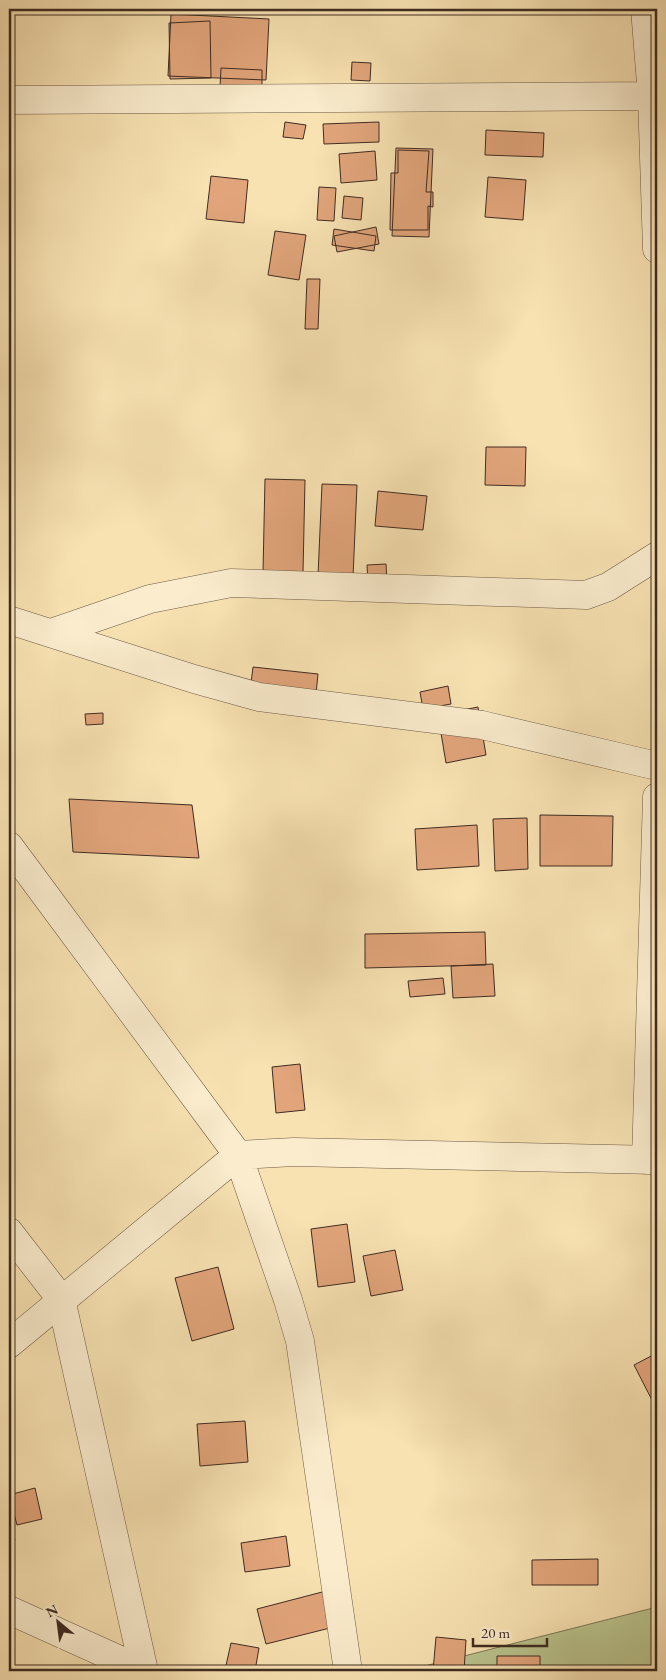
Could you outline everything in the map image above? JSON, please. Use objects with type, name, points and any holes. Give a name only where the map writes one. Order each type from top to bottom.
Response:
[{"type":"street","points":[[645,9],[652,96],[657,249]]},
{"type":"street","points":[[9,100],[652,96]]},
{"type":"street","points":[[51,633],[150,599],[230,583],[586,595],[608,588],[657,556]]},
{"type":"street","points":[[9,620],[194,679],[259,697],[482,725],[657,766]]},
{"type":"street","points":[[9,1344],[61,1299],[238,1155],[294,1152],[508,1159],[652,1160],[657,797]]},
{"type":"street","points":[[9,846],[238,1155],[288,1300],[300,1341],[348,1671]]},
{"type":"street","points":[[9,1232],[61,1299],[144,1671]]},
{"type":"street","points":[[9,1610],[144,1671]]},
{"type":"green space","points":[[657,1607],[657,1671],[405,1671]]},
{"type":"building","points":[[171,14],[269,19],[266,80],[168,76]]},
{"type":"building","points":[[210,21],[211,78],[170,79],[169,23]]},
{"type":"building","points":[[352,62],[371,63],[370,81],[351,80]]},
{"type":"building","points":[[221,68],[262,70],[262,89],[220,87]]},
{"type":"building","points":[[285,122],[306,125],[303,139],[283,137]]},
{"type":"building","points":[[379,122],[379,142],[324,144],[323,124]]},
{"type":"building","points":[[486,130],[544,133],[543,157],[485,155]]},
{"type":"building","points":[[396,148],[433,149],[429,237],[392,236]]},
{"type":"building","points":[[398,150],[429,151],[426,192],[433,192],[433,207],[428,206],[428,230],[390,230],[391,173],[398,173]]},
{"type":"building","points":[[375,151],[377,180],[341,183],[339,154]]},
{"type":"building","points":[[211,176],[248,180],[244,223],[206,219]]},
{"type":"building","points":[[488,177],[526,180],[523,220],[485,217]]},
{"type":"building","points":[[319,187],[336,188],[334,221],[317,220]]},
{"type":"building","points":[[344,196],[363,198],[361,220],[342,218]]},
{"type":"building","points":[[376,227],[379,244],[337,252],[334,236]]},
{"type":"building","points":[[334,229],[376,236],[374,251],[332,245]]},
{"type":"building","points":[[275,231],[306,235],[299,280],[268,275]]},
{"type":"building","points":[[307,279],[320,279],[318,329],[305,329]]},
{"type":"building","points":[[486,447],[526,447],[525,486],[485,485]]},
{"type":"building","points":[[265,479],[305,480],[303,573],[263,572]]},
{"type":"building","points":[[322,484],[357,485],[353,577],[318,576]]},
{"type":"building","points":[[378,491],[427,496],[423,530],[375,526]]},
{"type":"building","points":[[386,564],[387,582],[368,583],[367,565]]},
{"type":"building","points":[[253,667],[318,674],[314,714],[248,708]]},
{"type":"building","points":[[448,686],[451,704],[423,709],[420,692]]},
{"type":"building","points":[[478,707],[486,755],[446,763],[438,715]]},
{"type":"building","points":[[103,713],[103,724],[86,725],[85,714]]},
{"type":"building","points":[[69,799],[192,805],[199,858],[73,852]]},
{"type":"building","points":[[540,815],[613,816],[612,866],[540,866]]},
{"type":"building","points":[[527,818],[528,869],[495,871],[493,819]]},
{"type":"building","points":[[477,825],[479,866],[417,870],[415,829]]},
{"type":"building","points":[[485,932],[486,965],[365,968],[365,934]]},
{"type":"building","points":[[493,964],[495,996],[453,998],[451,966]]},
{"type":"building","points":[[443,978],[445,994],[410,997],[408,981]]},
{"type":"building","points":[[300,1064],[305,1110],[276,1113],[272,1067]]},
{"type":"building","points":[[347,1224],[355,1282],[318,1287],[311,1229]]},
{"type":"building","points":[[395,1250],[403,1290],[371,1296],[363,1256]]},
{"type":"building","points":[[218,1267],[234,1329],[192,1341],[175,1278]]},
{"type":"building","points":[[657,1353],[657,1402],[654,1404],[634,1365]]},
{"type":"building","points":[[245,1421],[248,1462],[200,1466],[197,1424]]},
{"type":"building","points":[[35,1488],[42,1519],[17,1525],[9,1495]]},
{"type":"building","points":[[9,1523],[15,1540],[9,1542]]},
{"type":"building","points":[[286,1536],[290,1566],[245,1572],[241,1543]]},
{"type":"building","points":[[598,1559],[598,1585],[532,1585],[532,1560]]},
{"type":"building","points":[[326,1591],[334,1627],[266,1644],[257,1609]]},
{"type":"building","points":[[436,1637],[466,1640],[464,1671],[433,1671]]},
{"type":"building","points":[[231,1643],[259,1648],[255,1671],[225,1670]]},
{"type":"building","points":[[497,1656],[540,1656],[540,1671],[497,1671]]}]
